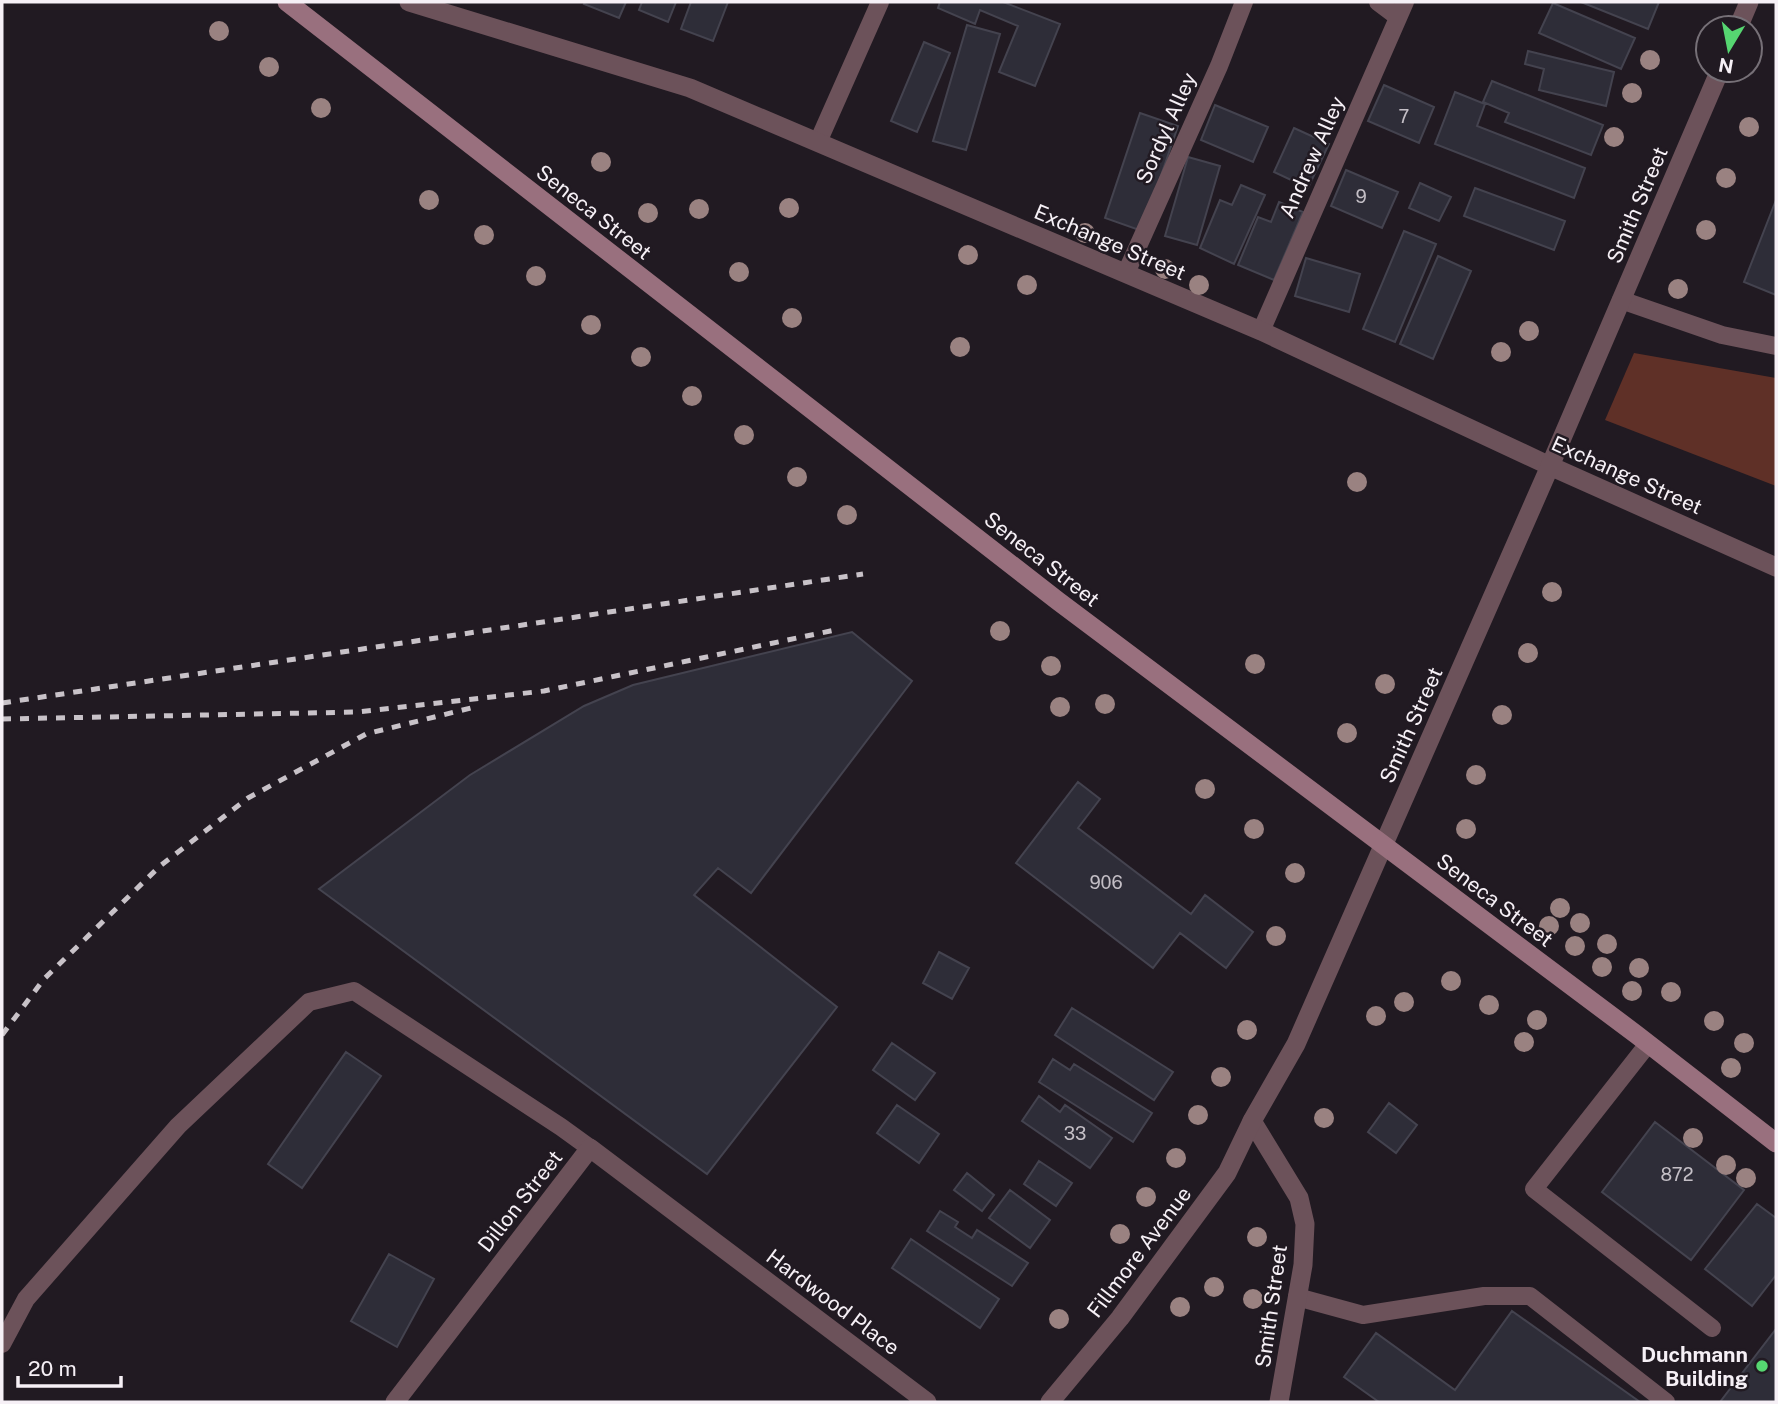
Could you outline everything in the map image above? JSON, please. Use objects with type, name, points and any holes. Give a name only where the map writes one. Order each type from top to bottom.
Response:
[{"type":"main road","name":"Seneca Street","points":[[286,2],[1058,601],[1776,1143]]},
{"type":"street","name":"Exchange Street","points":[[409,2],[690,88],[1261,331],[1550,466],[1776,567]]},
{"type":"street","name":"Smith Street","points":[[1279,1402],[1303,1265],[1305,1224],[1298,1198],[1252,1121],[1296,1044],[1550,466],[1714,84]]},
{"type":"street","name":"Fillmore Avenue","points":[[1050,1402],[1120,1318],[1227,1173],[1252,1121]]},
{"type":"street","name":"Dillon Street","points":[[394,1402],[590,1148],[711,1238]]},
{"type":"street","name":"Hardwood Place","points":[[711,1238],[928,1402]]},
{"type":"lane","points":[[818,142],[880,2]]},
{"type":"lane","name":"Sordyl Alley","points":[[1126,273],[1219,66],[1244,2]]},
{"type":"lane","points":[[1378,2],[1401,9]]},
{"type":"lane","name":"Andrew Alley","points":[[1261,331],[1401,9]]},
{"type":"lane","points":[[1621,300],[1722,335],[1776,346]]},
{"type":"lane","points":[[2,1344],[26,1299],[178,1126],[309,1002],[354,991],[590,1148]]},
{"type":"lane","points":[[1647,1044],[1534,1189],[1712,1328]]},
{"type":"lane","points":[[1297,1297],[1363,1315],[1484,1296],[1530,1296],[1666,1402]]},
{"type":"shaded area","points":[[1634,353],[1776,378],[1776,486],[1605,420]]},
{"type":"building","points":[[626,2],[619,18],[584,4]]},
{"type":"building","points":[[642,2],[676,2],[668,22],[639,10]]},
{"type":"building","points":[[691,2],[728,2],[713,41],[681,29]]},
{"type":"building","points":[[940,2],[1003,2],[1060,24],[1035,86],[999,72],[1018,26],[980,10],[975,24],[938,8]]},
{"type":"building","points":[[1581,2],[1659,2],[1648,29]]},
{"type":"building","points":[[1553,3],[1635,38],[1621,69],[1539,33]]},
{"type":"building","points":[[967,25],[1000,34],[966,150],[933,141]]},
{"type":"building","points":[[924,42],[950,53],[917,132],[891,121]]},
{"type":"building","points":[[1528,51],[1614,72],[1606,106],[1539,90],[1544,69],[1525,64]]},
{"type":"building","points":[[1492,81],[1603,125],[1591,155],[1505,122],[1509,113],[1483,102]]},
{"type":"building","points":[[1384,85],[1434,107],[1419,143],[1368,121]]},
{"type":"building","points":[[1455,92],[1485,104],[1477,126],[1585,168],[1574,198],[1435,144]]},
{"type":"building","points":[[1215,105],[1268,127],[1253,162],[1201,140]]},
{"type":"building","points":[[1140,113],[1178,126],[1142,231],[1105,218]]},
{"type":"building","points":[[1294,128],[1329,144],[1308,188],[1274,172]]},
{"type":"building","points":[[1188,157],[1220,166],[1197,245],[1165,236]]},
{"type":"building","points":[[1346,170],[1398,192],[1382,228],[1331,206]]},
{"type":"building","points":[[1420,183],[1451,197],[1439,221],[1409,208]]},
{"type":"building","points":[[1241,185],[1265,195],[1234,264],[1200,248],[1220,200],[1232,205]]},
{"type":"building","points":[[1475,188],[1565,221],[1554,250],[1464,216]]},
{"type":"building","points":[[1776,200],[1776,295],[1744,282]]},
{"type":"building","points":[[1279,202],[1303,212],[1274,280],[1238,265],[1258,217],[1271,222]]},
{"type":"building","points":[[1404,231],[1436,244],[1395,342],[1363,329]]},
{"type":"building","points":[[1438,256],[1471,271],[1433,359],[1400,344]]},
{"type":"building","points":[[1306,258],[1360,274],[1349,312],[1295,296]]},
{"type":"building","points":[[852,632],[912,681],[751,893],[718,868],[694,895],[837,1007],[707,1174],[319,889],[470,775],[584,706],[633,685]]},
{"type":"building","points":[[1078,782],[1100,799],[1078,828],[1191,914],[1205,895],[1253,932],[1226,968],[1180,933],[1153,968],[1016,863]]},
{"type":"building","points":[[939,952],[969,968],[952,999],[923,983]]},
{"type":"building","points":[[1072,1008],[1173,1072],[1154,1100],[1055,1035]]},
{"type":"building","points":[[892,1043],[935,1073],[915,1100],[873,1070]]},
{"type":"building","points":[[346,1052],[381,1076],[302,1188],[268,1164]]},
{"type":"building","points":[[1053,1059],[1070,1070],[1074,1064],[1152,1113],[1133,1142],[1039,1082]]},
{"type":"building","points":[[1039,1096],[1060,1112],[1065,1105],[1112,1138],[1090,1168],[1022,1121]]},
{"type":"building","points":[[1389,1103],[1417,1125],[1396,1153],[1368,1132]]},
{"type":"building","points":[[897,1105],[939,1134],[919,1163],[877,1133]]},
{"type":"building","points":[[1655,1122],[1744,1190],[1691,1260],[1602,1192]]},
{"type":"building","points":[[1039,1161],[1072,1183],[1056,1206],[1024,1184]]},
{"type":"building","points":[[967,1173],[994,1195],[982,1211],[954,1190]]},
{"type":"building","points":[[1010,1190],[1050,1220],[1030,1248],[989,1218]]},
{"type":"building","points":[[1757,1204],[1776,1218],[1776,1275],[1752,1306],[1705,1269]]},
{"type":"building","points":[[940,1211],[958,1222],[955,1227],[972,1238],[977,1230],[1028,1263],[1012,1286],[927,1231]]},
{"type":"building","points":[[911,1239],[999,1299],[980,1328],[892,1268]]},
{"type":"building","points":[[389,1254],[434,1279],[397,1347],[351,1321]]},
{"type":"building","points":[[1512,1311],[1640,1402],[1379,1402],[1344,1377],[1376,1333],[1455,1390]]},
{"type":"building","name":"Duchmann Building","points":[[1776,1329],[1776,1402],[1720,1402]]},
{"type":"railway","points":[[2,703],[863,574]]},
{"type":"railway","points":[[2,719],[358,712],[544,691],[840,629]]},
{"type":"railway","points":[[2,1035],[44,979],[160,866],[248,798],[366,734],[479,706]]},
{"type":"place","name":"Duchmann Building","points":[[1762,1366]]}]
